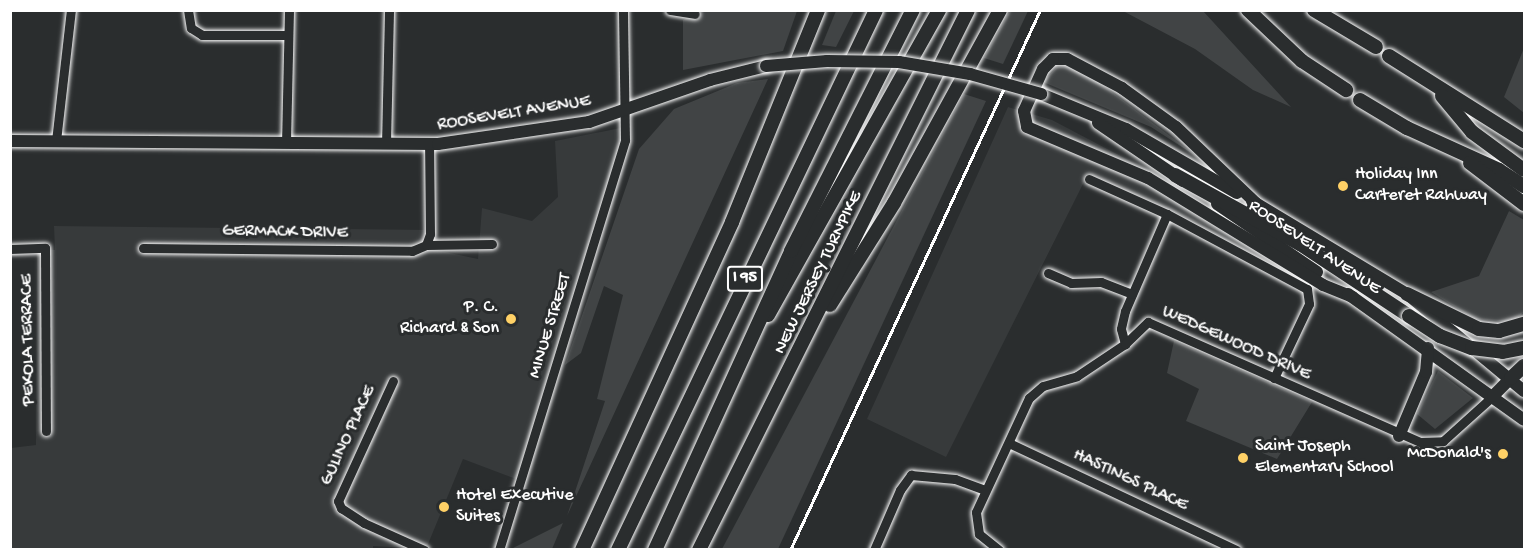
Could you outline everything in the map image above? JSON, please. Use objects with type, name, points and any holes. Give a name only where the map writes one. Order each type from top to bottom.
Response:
[{"type":"highway","name":"I 95","points":[[582,549],[732,222],[804,46],[816,10]]},
{"type":"highway","name":"I 95","points":[[618,549],[876,10]]},
{"type":"highway","name":"NEW JERSEY TURNPIKE","points":[[655,549],[817,197],[913,10]]},
{"type":"highway","points":[[756,330],[779,301],[939,10]]},
{"type":"highway","name":"NEW JERSEY TURNPIKE","points":[[699,549],[811,331],[968,10]]},
{"type":"highway","points":[[811,331],[849,279],[899,194],[1000,10]]},
{"type":"highway","points":[[1248,10],[1302,61],[1346,90]]},
{"type":"highway","points":[[1314,10],[1377,46]]},
{"type":"highway","points":[[1389,56],[1433,86],[1524,141]]},
{"type":"highway","points":[[1433,86],[1472,132],[1524,170]]},
{"type":"highway","points":[[1360,100],[1407,128],[1524,186]]},
{"type":"highway","points":[[1449,147],[1524,204]]},
{"type":"highway","points":[[1175,175],[1300,244],[1440,336],[1472,348],[1503,352],[1524,348]]},
{"type":"highway","points":[[1407,294],[1479,329],[1499,331],[1524,324]]},
{"type":"highway","points":[[1510,378],[1524,366]]},
{"type":"main road","points":[[1258,205],[1176,127],[1122,88],[1067,59],[1053,59],[1043,69],[1023,115],[1031,129],[1148,178],[1323,285],[1353,297]]},
{"type":"main road","name":"ROOSEVELT AVENUE","points":[[10,141],[429,144],[571,125],[625,111],[710,80],[766,66],[827,61],[899,62],[970,74],[1041,94],[1126,129],[1407,294],[1524,391]]},
{"type":"main road","name":"ROOSEVELT AVENUE","points":[[1080,110],[1428,348],[1524,420]]},
{"type":"main road","points":[[1399,436],[1426,372],[1428,348]]},
{"type":"main road","points":[[1493,396],[1510,378]]},
{"type":"street","points":[[56,141],[71,10]]},
{"type":"street","points":[[188,10],[191,28],[202,35],[288,35]]},
{"type":"street","points":[[286,143],[289,10]]},
{"type":"street","points":[[386,144],[388,10]]},
{"type":"street","name":"MINUE STREET","points":[[499,549],[622,156],[625,111],[623,10]]},
{"type":"street","points":[[670,10],[696,14]]},
{"type":"street","points":[[426,245],[430,234],[429,144]]},
{"type":"street","points":[[1089,179],[1167,214],[1307,289],[1309,304],[1274,378]]},
{"type":"street","points":[[1125,344],[1121,329],[1132,294],[1167,214]]},
{"type":"street","name":"GERMACK DRIVE","points":[[143,248],[412,250],[426,245],[492,244]]},
{"type":"street","name":"PEKOLA TERRACE","points":[[10,249],[45,248],[46,432]]},
{"type":"street","points":[[1048,273],[1071,283],[1101,282],[1132,294]]},
{"type":"street","name":"WEDGEWOOD DRIVE","points":[[999,549],[982,538],[976,526],[976,512],[1036,389],[1077,376],[1125,344],[1140,326],[1153,322],[1399,436],[1425,443],[1443,441],[1493,396]]},
{"type":"street","name":"GULINO PLACE","points":[[393,381],[338,494],[339,504],[364,523],[424,549]]},
{"type":"street","name":"HASTINGS PLACE","points":[[1009,443],[1236,549]]},
{"type":"street","points":[[874,549],[900,490],[911,475],[955,479],[985,490]]},
{"type":"shaded area","points":[[698,11],[797,11],[783,51],[683,70],[683,20]]},
{"type":"shaded area","points":[[836,11],[854,11],[836,47],[822,45]]},
{"type":"shaded area","points":[[1010,11],[1028,11],[1003,64],[984,58]]},
{"type":"shaded area","points":[[1123,11],[1203,11],[1291,107],[1253,90],[1195,49]]},
{"type":"shaded area","points":[[1524,48],[1524,113],[1504,97]]},
{"type":"shaded area","points":[[1068,66],[1084,71],[1199,158],[1151,127],[1043,82],[1057,67]]},
{"type":"shaded area","points":[[768,79],[567,516],[605,401],[597,399],[623,295],[604,286],[581,353],[565,365],[639,149],[674,109],[737,83]]},
{"type":"shaded area","points":[[964,94],[986,101],[778,549],[722,549]]},
{"type":"shaded area","points":[[1008,107],[1052,120],[1130,161],[1246,239],[1243,242],[1088,174],[946,457],[867,419]]},
{"type":"shaded area","points":[[631,126],[519,480],[463,459],[426,549],[373,546],[373,549],[11,550],[11,448],[36,445],[37,250],[55,250],[54,226],[431,230],[431,249],[478,259],[482,208],[532,221],[558,197],[555,141]]},
{"type":"shaded area","points":[[1509,211],[1524,220],[1524,312],[1512,322],[1475,319],[1431,292],[1479,276]]},
{"type":"shaded area","points":[[1174,341],[1312,402],[1277,459],[1186,421],[1199,389],[1167,373]]},
{"type":"shaded area","points":[[1438,371],[1473,398],[1435,429],[1417,414]]},
{"type":"shaded area","points":[[563,523],[552,549],[511,549]]},
{"type":"railway","points":[[790,550],[1040,10]]},
{"type":"place","name":"Holiday Inn Carteret Rahway","points":[[1343,186]]},
{"type":"place","name":"P. C. Richard & Son","points":[[511,319]]},
{"type":"place","name":"McDonald's","points":[[1503,454]]},
{"type":"place","name":"Saint Joseph Elementary School","points":[[1243,458]]},
{"type":"place","name":"Hotel Executive Suites","points":[[444,507]]}]
